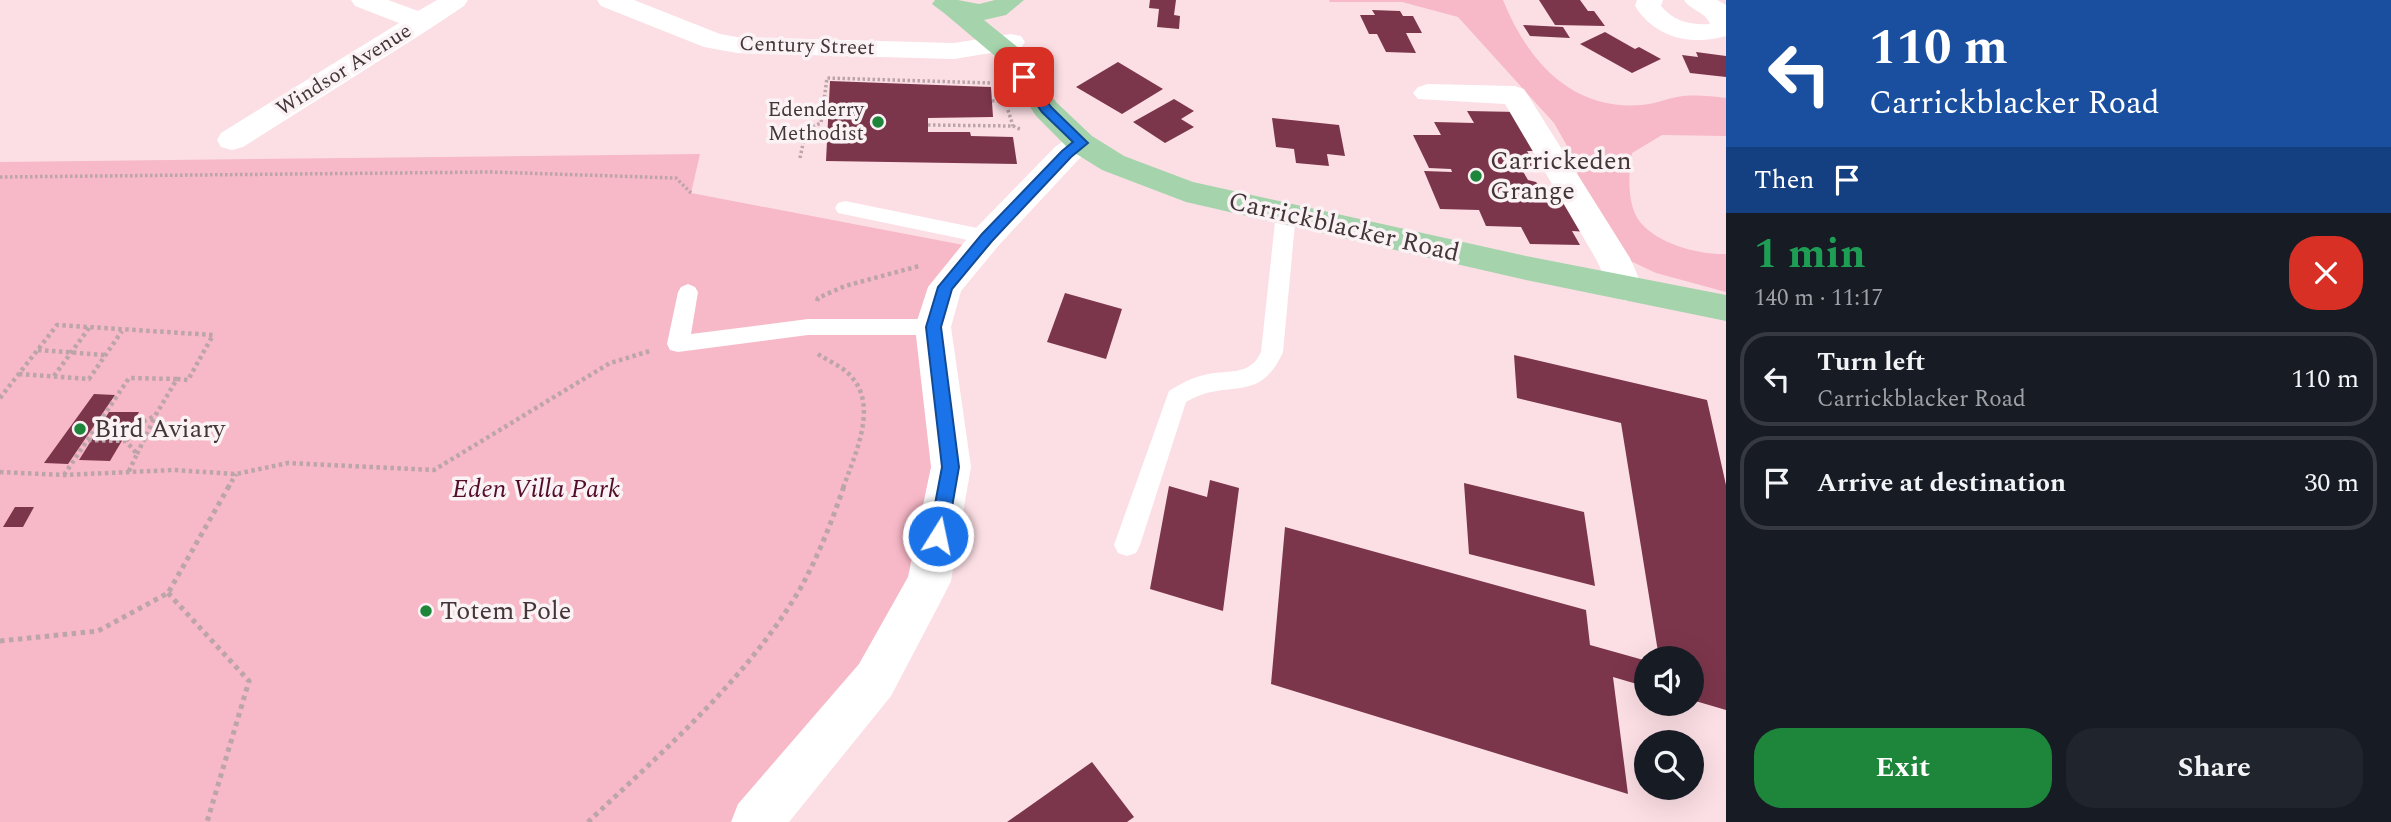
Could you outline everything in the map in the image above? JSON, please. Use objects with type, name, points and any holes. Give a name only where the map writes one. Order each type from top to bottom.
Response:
[{"type":"main road","points":[[1006,48],[1010,1]]},
{"type":"main road","points":[[948,4],[989,12],[1010,1]]},
{"type":"main road","name":"Carrickblacker Road","points":[[948,4],[1006,48],[1046,109],[1081,143],[1113,163],[1186,191],[1626,289],[1726,308]]},
{"type":"street","points":[[364,0],[421,22]]},
{"type":"street","name":"Windsor Avenue","points":[[232,140],[455,0]]},
{"type":"street","name":"Century Street","points":[[610,0],[714,41],[737,45],[954,51],[1006,48]]},
{"type":"street","points":[[1650,0],[1650,12],[1679,29],[1714,32],[1721,29],[1725,19],[1710,6],[1697,0]]},
{"type":"street","points":[[1428,93],[1514,95],[1598,234],[1626,289]]},
{"type":"street","points":[[756,822],[875,680],[929,581],[951,467],[933,327],[945,287],[975,236],[1081,143]]},
{"type":"lane","points":[[845,208],[975,236]]},
{"type":"lane","points":[[1127,545],[1177,397],[1201,384],[1251,377],[1267,368],[1272,352],[1286,213]]},
{"type":"lane","points":[[688,292],[678,344],[808,327],[933,327]]},
{"type":"path","points":[[800,158],[804,139],[813,139],[814,126],[821,122],[827,78],[1001,84]]},
{"type":"path","points":[[1003,92],[1013,126]]},
{"type":"path","points":[[928,125],[1013,126],[1026,131]]},
{"type":"path","points":[[0,177],[491,172],[676,178],[691,193]]},
{"type":"path","points":[[588,822],[731,682],[794,599],[836,512],[855,455],[864,410],[855,380],[810,348],[808,327],[818,298],[845,285],[920,265],[975,236]]},
{"type":"path","points":[[0,398],[57,325],[213,335],[188,380],[129,378],[64,475]]},
{"type":"path","points":[[54,377],[89,328]]},
{"type":"path","points":[[19,374],[89,379],[123,330]]},
{"type":"path","points":[[0,472],[64,475],[173,470],[236,474],[288,463],[434,470],[610,363],[678,344]]},
{"type":"path","points":[[38,350],[106,355]]},
{"type":"path","points":[[127,474],[155,416],[177,379]]},
{"type":"path","points":[[126,441],[136,425],[155,416]]},
{"type":"path","points":[[88,440],[126,441],[137,454]]},
{"type":"path","points":[[0,641],[99,631],[168,593],[236,474]]},
{"type":"path","points":[[168,593],[250,681],[207,822]]},
{"type":"green space","points":[[1329,0],[1503,0],[1525,43],[1539,61],[1573,90],[1594,100],[1617,105],[1642,105],[1683,96],[1726,98],[1726,136],[1662,135],[1632,153],[1629,179],[1633,207],[1640,222],[1648,230],[1680,247],[1704,253],[1726,254],[1726,292],[1656,273],[1622,257],[1572,165],[1566,144],[1554,123],[1458,17],[1402,2]]},
{"type":"green space","name":"Eden Villa Park","points":[[700,154],[691,193],[979,248],[945,287],[929,581],[756,822],[0,822],[0,162]]},
{"type":"building","points":[[1150,0],[1176,0],[1174,15],[1180,16],[1179,29],[1157,27],[1159,9],[1149,8]]},
{"type":"building","points":[[1539,0],[1580,0],[1588,11],[1594,11],[1605,26],[1555,25]]},
{"type":"building","points":[[1372,10],[1400,11],[1403,16],[1413,16],[1422,33],[1406,33],[1416,53],[1386,52],[1377,34],[1369,34],[1360,15],[1375,15]]},
{"type":"building","points":[[1523,25],[1563,27],[1570,38],[1530,36]]},
{"type":"building","points":[[1605,32],[1635,49],[1639,47],[1661,59],[1632,73],[1580,44]]},
{"type":"building","points":[[1696,52],[1726,56],[1726,77],[1690,73],[1682,55],[1698,57]]},
{"type":"building","points":[[1118,62],[1163,89],[1122,114],[1076,87]]},
{"type":"building","name":"Edenderry Methodist","points":[[830,81],[991,87],[993,117],[928,118],[928,132],[970,132],[971,136],[1013,137],[1017,164],[826,161]]},
{"type":"building","points":[[1174,99],[1194,111],[1181,119],[1194,127],[1165,143],[1133,122]]},
{"type":"building","name":"Carrickeden Grange","points":[[1467,111],[1518,112],[1541,151],[1527,151],[1537,168],[1521,168],[1528,180],[1536,182],[1549,197],[1573,202],[1589,232],[1572,231],[1580,245],[1530,244],[1521,227],[1486,226],[1479,210],[1440,209],[1424,171],[1452,172],[1451,169],[1429,168],[1413,135],[1441,135],[1434,122],[1474,123]]},
{"type":"building","points":[[1272,118],[1339,125],[1345,156],[1327,154],[1329,166],[1296,163],[1294,149],[1276,147]]},
{"type":"building","points":[[1065,293],[1122,309],[1106,359],[1047,342]]},
{"type":"building","points":[[1514,355],[1707,400],[1726,485],[1726,710],[1704,704],[1704,646],[1657,646],[1621,423],[1517,398]]},
{"type":"building","name":"Bird Aviary","points":[[94,394],[115,395],[68,464],[44,463]]},
{"type":"building","points":[[109,412],[139,412],[110,461],[79,460]]},
{"type":"building","points":[[1210,480],[1239,488],[1223,611],[1150,589],[1169,486],[1207,497]]},
{"type":"building","points":[[1464,483],[1584,512],[1595,586],[1469,554]]},
{"type":"building","points":[[15,507],[34,507],[23,527],[3,527]]},
{"type":"building","points":[[1285,527],[1586,610],[1590,645],[1634,657],[1634,683],[1613,677],[1628,794],[1271,684]]},
{"type":"building","points":[[1092,762],[1134,817],[1127,822],[1007,822]]},
{"type":"place","name":"Edenderry Methodist","points":[[878,122]]},
{"type":"place","name":"Carrickeden Grange","points":[[1476,176]]},
{"type":"place","name":"Bird Aviary","points":[[80,429]]},
{"type":"place","name":"Totem Pole","points":[[426,611]]},
{"type":"route","points":[[938,536],[951,467],[933,327],[945,287],[987,237],[1066,154],[1081,143],[1046,109],[1024,77]]}]
